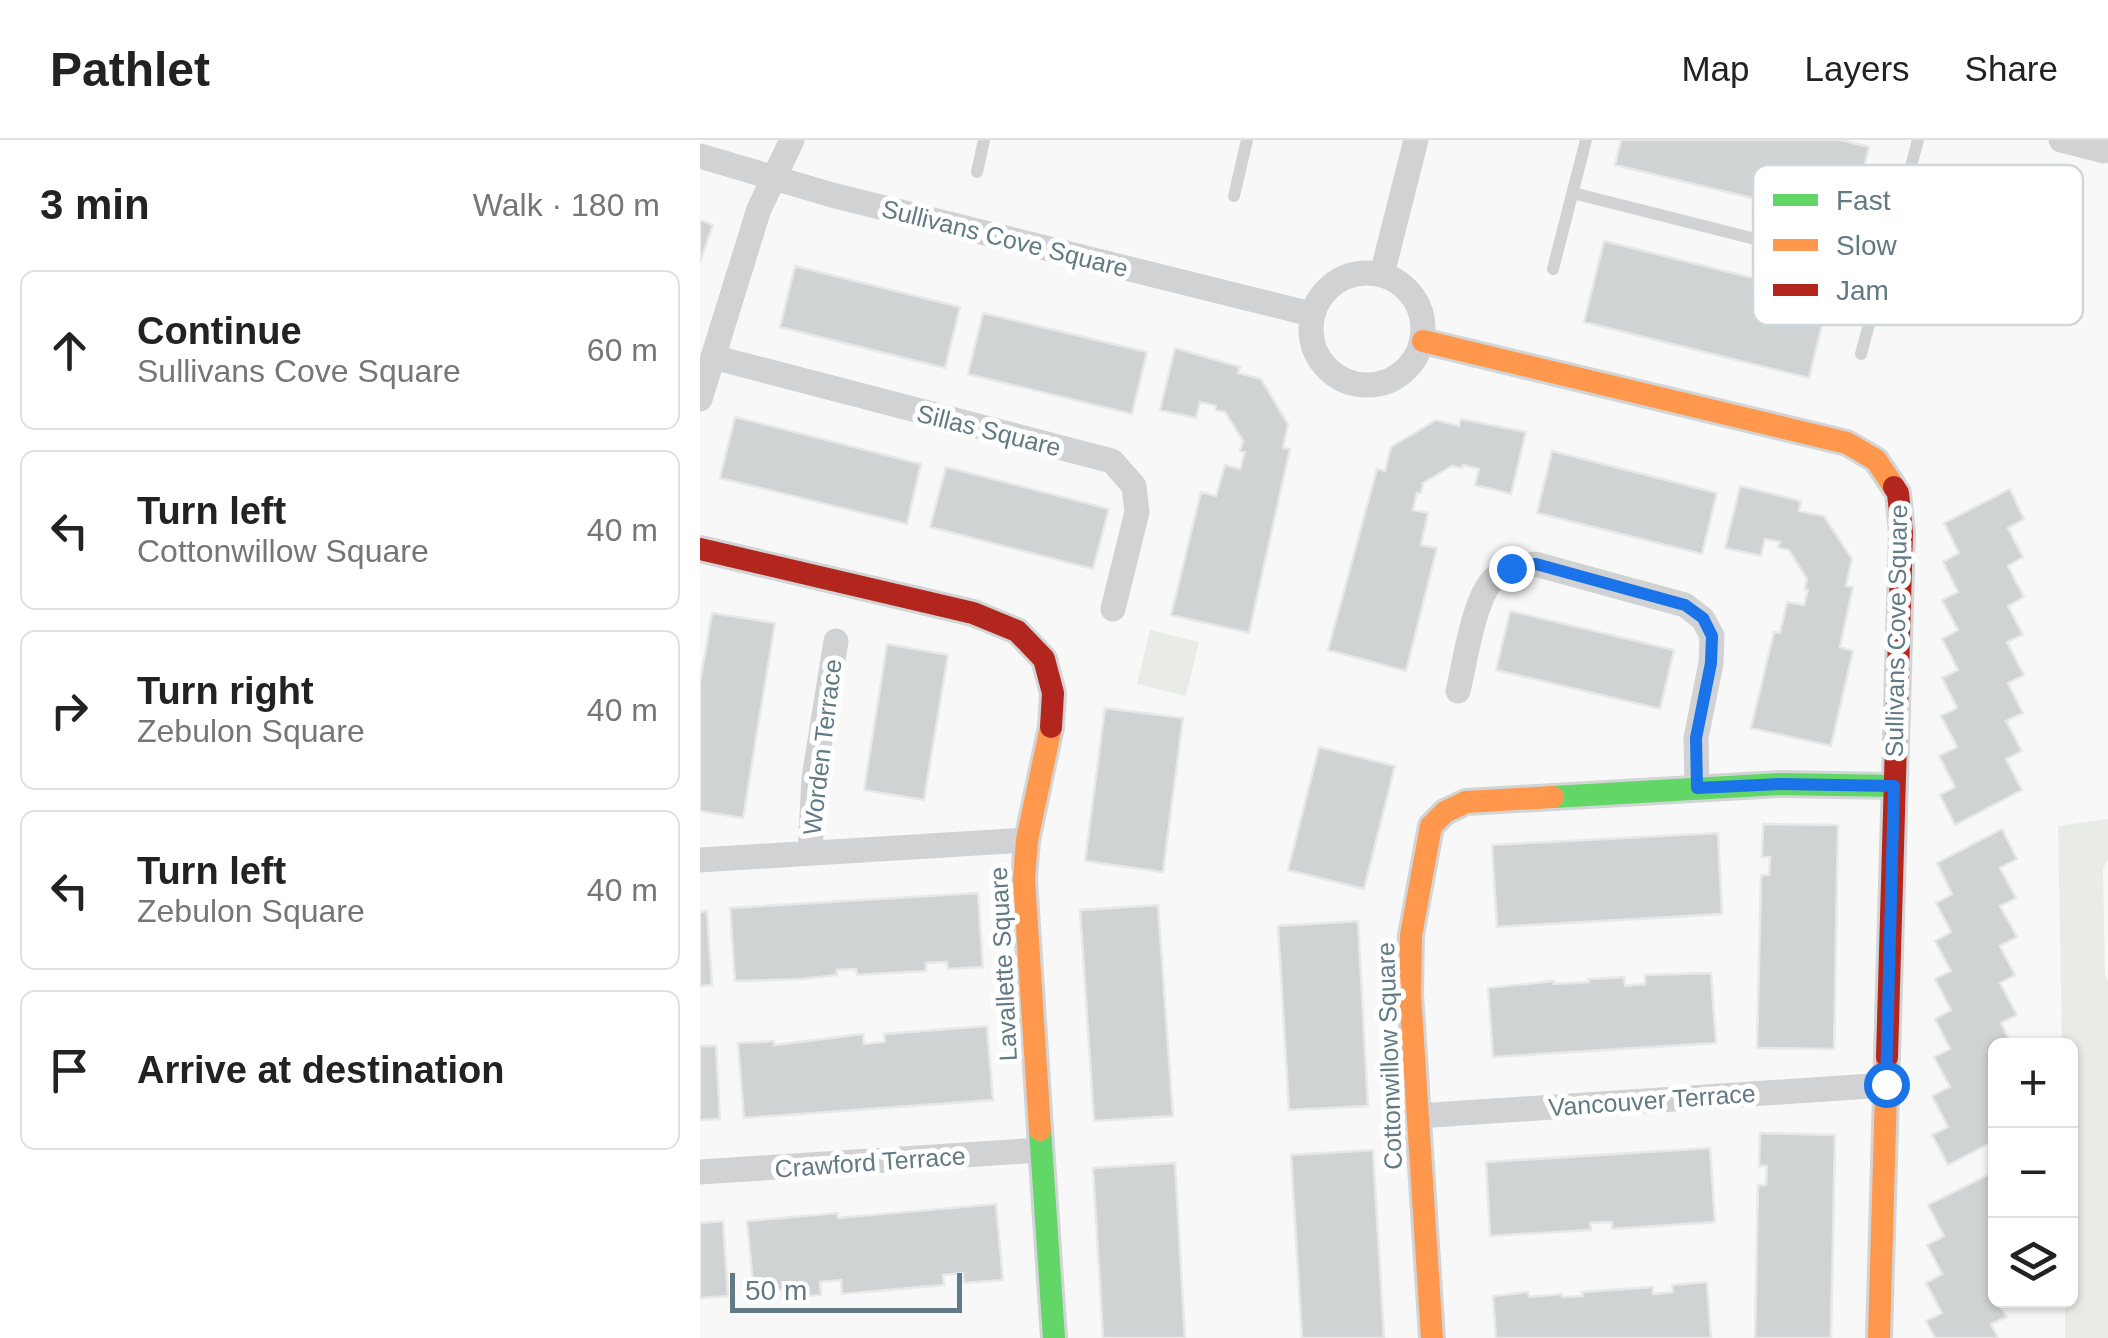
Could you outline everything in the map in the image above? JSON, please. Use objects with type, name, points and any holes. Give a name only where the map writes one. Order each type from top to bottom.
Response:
[{"type":"street","points":[[700,399],[759,209],[792,140]]},
{"type":"street","points":[[1382,274],[1416,140]]},
{"type":"street","points":[[2061,140],[2104,151]]},
{"type":"street","name":"Sullivans Cove Square","points":[[700,156],[1311,314]]},
{"type":"street","points":[[1364,272],[1382,274],[1411,292],[1420,307],[1422,341],[1401,374],[1383,383],[1363,386],[1344,380],[1321,362],[1310,334],[1311,314],[1331,284],[1364,272]]},
{"type":"street","name":"Sullivans Cove Square","points":[[1422,341],[1847,443],[1876,460],[1898,492],[1902,533],[1879,1338]]},
{"type":"street","name":"Sillas Square","points":[[713,357],[1112,461],[1134,486],[1137,512],[1114,609]]},
{"type":"street","name":"Lavallette Square","points":[[700,549],[972,614],[1018,631],[1044,659],[1053,693],[1051,730],[1027,840],[1024,879],[1054,1338]]},
{"type":"street","points":[[1458,691],[1482,598],[1493,578],[1511,568],[1536,564],[1685,605],[1703,618],[1712,636],[1711,663],[1696,738],[1697,788]]},
{"type":"street","name":"Worden Terrace","points":[[810,852],[814,778],[836,641]]},
{"type":"street","name":"Cottonwillow Square","points":[[1432,1338],[1410,994],[1410,936],[1430,826],[1445,812],[1466,802],[1780,784],[1894,786]]},
{"type":"street","points":[[700,860],[1027,840]]},
{"type":"street","name":"Vancouver Terrace","points":[[1418,1116],[1886,1084]]},
{"type":"street","name":"Crawford Terrace","points":[[700,1172],[1041,1150]]},
{"type":"lane","points":[[976,172],[984,140]]},
{"type":"lane","points":[[1234,196],[1248,140]]},
{"type":"lane","points":[[1554,269],[1586,140]]},
{"type":"lane","points":[[1911,165],[1918,140]]},
{"type":"lane","points":[[1573,193],[1753,238]]},
{"type":"lane","points":[[1862,354],[1869,325]]},
{"type":"shaded area","points":[[1150,630],[1199,642],[1186,696],[1137,684]]},
{"type":"shaded area","points":[[2108,819],[2108,859],[2103,869],[2108,982],[2108,1338],[2065,1338],[2065,1308],[2078,1308],[2078,1038],[2062,1038],[2058,826]]},
{"type":"building","points":[[1621,140],[1841,140],[1869,147],[1865,165],[1753,165],[1753,198],[1615,165]]},
{"type":"building","points":[[700,220],[713,225],[700,262]]},
{"type":"building","points":[[1604,241],[1753,278],[1753,325],[1822,325],[1809,378],[1584,322]]},
{"type":"building","points":[[795,266],[960,307],[945,368],[780,327]]},
{"type":"building","points":[[983,313],[1147,352],[1132,414],[968,374]]},
{"type":"building","points":[[1175,348],[1240,367],[1238,373],[1261,379],[1288,424],[1283,448],[1290,449],[1249,633],[1171,615],[1201,492],[1216,496],[1225,465],[1240,469],[1245,452],[1240,451],[1243,441],[1225,412],[1215,410],[1216,406],[1200,402],[1196,418],[1160,410]]},
{"type":"building","points":[[735,417],[921,464],[907,524],[720,478]]},
{"type":"building","points":[[1461,419],[1526,432],[1511,494],[1475,485],[1479,469],[1463,465],[1452,466],[1423,483],[1421,493],[1417,493],[1413,510],[1428,513],[1421,545],[1437,548],[1406,671],[1328,650],[1377,469],[1385,471],[1391,447],[1436,420],[1459,426]]},
{"type":"building","points":[[1552,451],[1717,493],[1702,554],[1537,513]]},
{"type":"building","points":[[946,467],[1109,509],[1093,569],[930,527]]},
{"type":"building","points":[[1740,486],[1801,501],[1799,511],[1824,516],[1852,559],[1846,586],[1853,587],[1840,647],[1853,651],[1831,746],[1751,728],[1774,632],[1780,633],[1787,602],[1804,605],[1808,590],[1807,579],[1789,550],[1778,547],[1780,542],[1765,539],[1761,556],[1725,548]]},
{"type":"building","points":[[2010,489],[2024,519],[2008,528],[2023,557],[2008,566],[2024,597],[2008,606],[2023,635],[2007,642],[2024,675],[2008,683],[2023,713],[2006,721],[2022,751],[2006,759],[2022,790],[1955,825],[1940,795],[1955,787],[1939,756],[1957,747],[1941,716],[1957,708],[1942,678],[1958,670],[1942,639],[1958,630],[1942,600],[1958,592],[1943,562],[1959,553],[1944,523]]},
{"type":"building","points":[[1510,611],[1674,650],[1660,709],[1496,670]]},
{"type":"building","points":[[712,613],[775,623],[743,818],[700,811],[700,683]]},
{"type":"building","points":[[887,644],[948,655],[924,800],[864,790]]},
{"type":"building","points":[[1105,708],[1183,718],[1163,872],[1085,861]]},
{"type":"building","points":[[1319,747],[1395,766],[1364,889],[1288,870]]},
{"type":"building","points":[[1763,824],[1838,825],[1834,1049],[1757,1048],[1761,875],[1769,875],[1770,857],[1762,857]]},
{"type":"building","points":[[2002,829],[2017,859],[2000,868],[2016,898],[2000,906],[2017,937],[2000,946],[2015,975],[2000,983],[2017,1015],[2001,1023],[2008,1038],[1988,1038],[1988,1144],[1948,1165],[1932,1135],[1948,1127],[1932,1096],[1950,1087],[1934,1057],[1950,1049],[1935,1019],[1951,1010],[1935,979],[1951,971],[1935,941],[1951,932],[1936,903],[1952,894],[1937,863]]},
{"type":"building","points":[[1718,833],[1722,914],[1497,927],[1492,845]]},
{"type":"building","points":[[978,893],[983,967],[948,969],[947,962],[926,963],[926,971],[857,975],[856,969],[803,979],[735,981],[730,908]]},
{"type":"building","points":[[1158,905],[1173,1116],[1094,1121],[1080,910]]},
{"type":"building","points":[[707,911],[712,985],[700,986],[700,912]]},
{"type":"building","points":[[1358,921],[1368,1106],[1289,1110],[1278,926]]},
{"type":"building","points":[[1711,973],[1716,1043],[1493,1057],[1488,988],[1624,977],[1625,986],[1645,984],[1645,975]]},
{"type":"building","points":[[987,1026],[993,1100],[744,1118],[738,1043],[774,1041],[774,1045],[863,1034],[864,1044],[885,1042],[884,1034]]},
{"type":"building","points":[[700,1046],[716,1046],[720,1119],[700,1120]]},
{"type":"building","points":[[1760,1133],[1835,1135],[1831,1338],[1755,1338],[1758,1185],[1766,1185],[1767,1166],[1759,1166]]},
{"type":"building","points":[[1710,1148],[1715,1222],[1612,1229],[1612,1222],[1590,1223],[1591,1230],[1490,1236],[1486,1162]]},
{"type":"building","points":[[1373,1150],[1384,1338],[1302,1338],[1291,1155]]},
{"type":"building","points":[[1175,1163],[1185,1338],[1103,1338],[1093,1168]]},
{"type":"building","points":[[1988,1175],[1988,1308],[2001,1308],[2007,1317],[1991,1324],[1998,1338],[1935,1338],[1926,1321],[1942,1313],[1926,1283],[1942,1274],[1927,1245],[1944,1236],[1928,1205]]},
{"type":"building","points":[[996,1204],[1003,1280],[964,1283],[963,1273],[943,1275],[944,1285],[842,1294],[841,1280],[820,1282],[821,1295],[783,1299],[782,1290],[754,1293],[747,1221],[838,1213],[838,1218]]},
{"type":"building","points":[[723,1221],[728,1296],[700,1298],[700,1223]]},
{"type":"building","points":[[1707,1282],[1711,1338],[1496,1338],[1493,1296],[1528,1292],[1529,1297],[1583,1296],[1582,1292],[1653,1287],[1653,1294],[1673,1292],[1672,1285]]},
{"type":"traffic: fast","points":[[1553,797],[1780,784],[1894,786]]},
{"type":"traffic: fast","points":[[1040,1130],[1054,1338]]},
{"type":"traffic: slow","points":[[1423,341],[1847,443],[1876,460],[1894,487]]},
{"type":"traffic: slow","points":[[1040,1130],[1024,879],[1027,840],[1051,727]]},
{"type":"traffic: slow","points":[[1432,1338],[1410,994],[1411,935],[1431,826],[1445,812],[1466,802],[1553,797]]},
{"type":"traffic: slow","points":[[1879,1338],[1887,1057]]},
{"type":"traffic: jam","points":[[1887,1057],[1902,533],[1894,487]]},
{"type":"traffic: jam","points":[[700,549],[973,613],[1017,631],[1044,659],[1053,693],[1051,727]]},
{"type":"route","points":[[1511,568],[1536,564],[1685,605],[1703,618],[1712,636],[1711,663],[1696,738],[1697,788],[1780,784],[1894,786],[1886,1084]]}]
